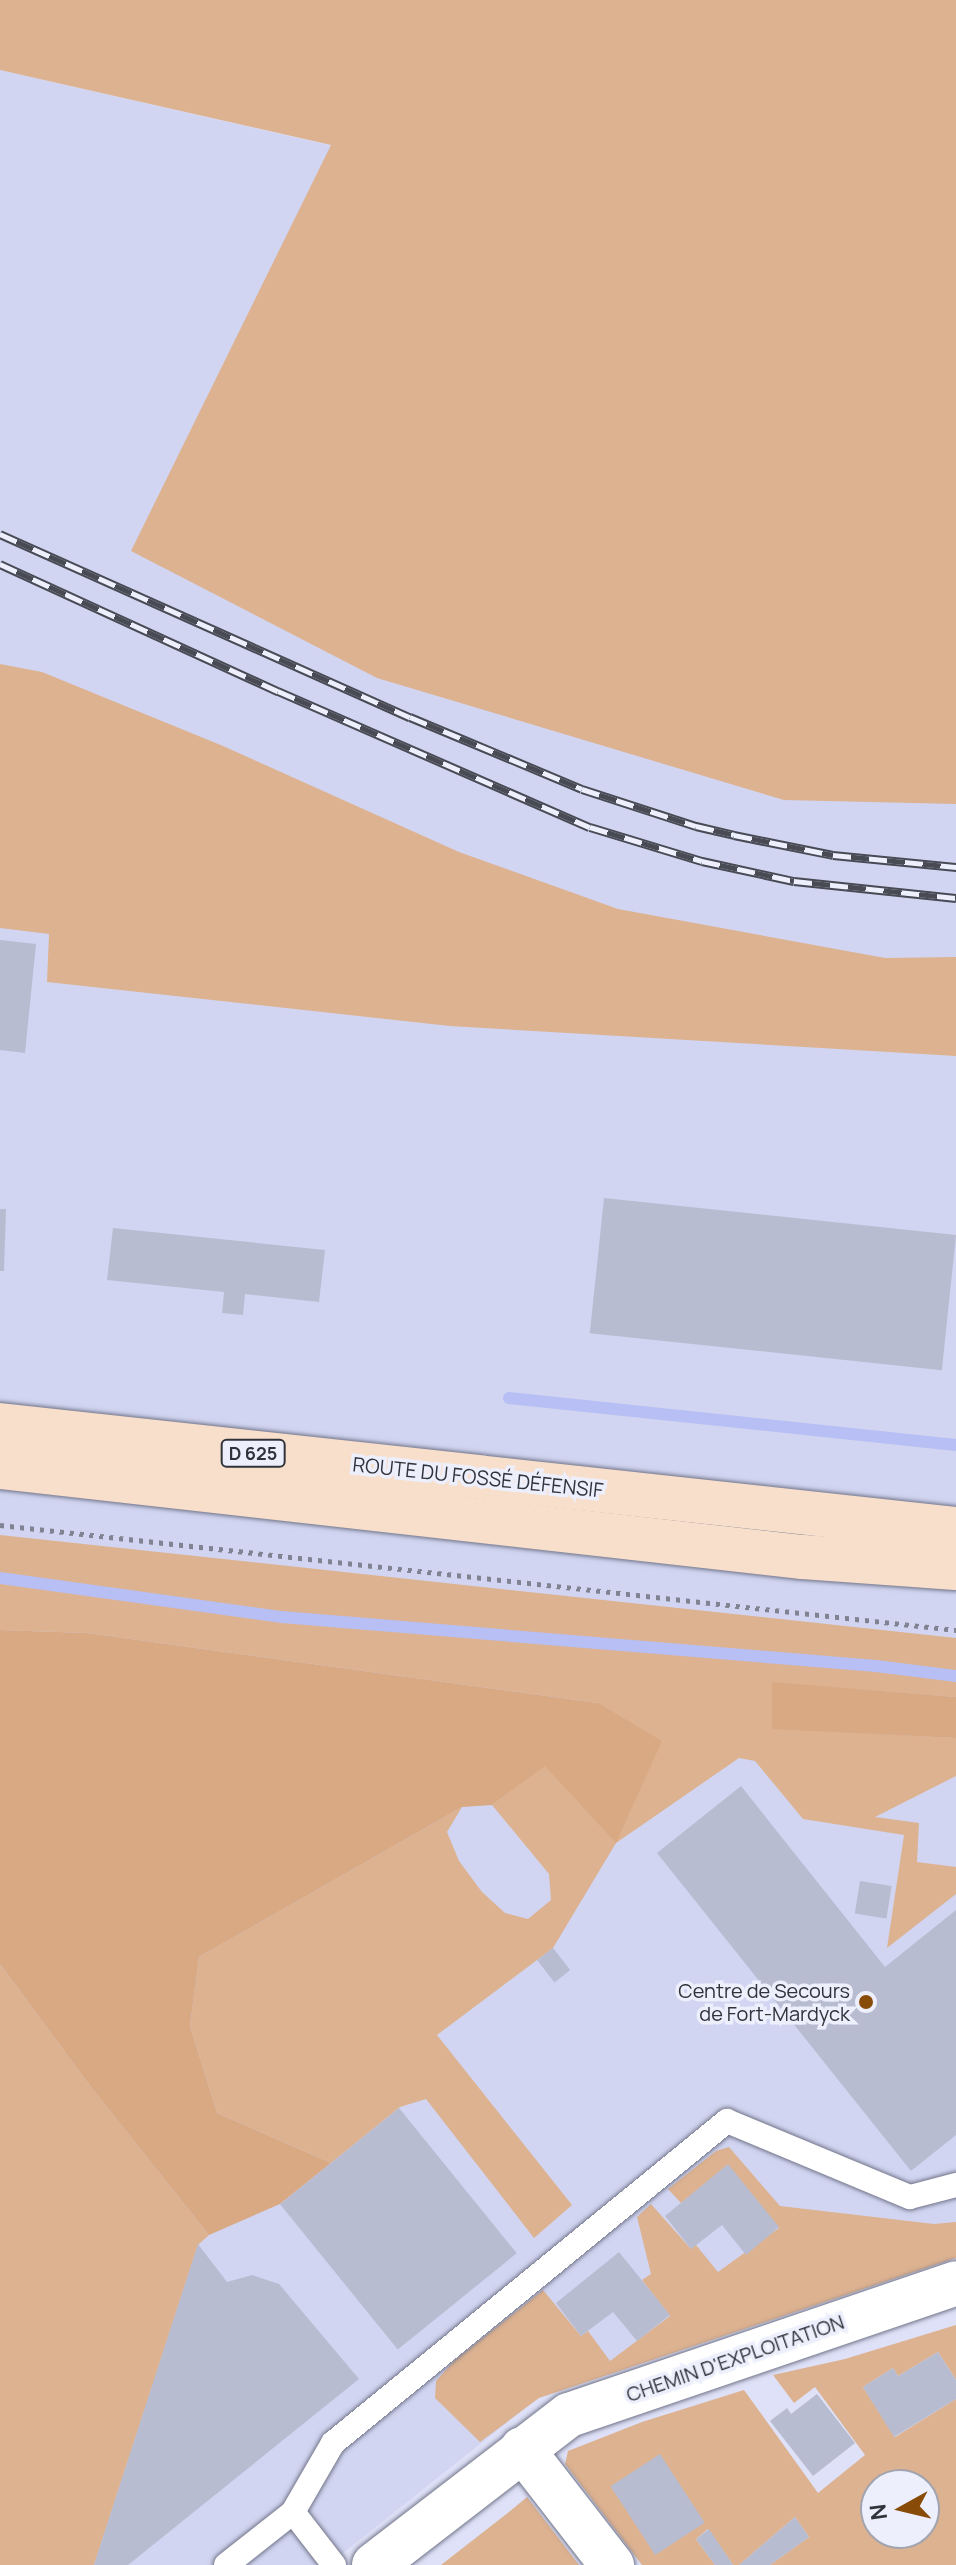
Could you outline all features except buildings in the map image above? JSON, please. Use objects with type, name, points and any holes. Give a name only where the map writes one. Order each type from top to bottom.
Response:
[{"type":"main road","name":"ROUTE DU FOSSÉ DÉFENSIF","points":[[0,1425],[956,1529]]},
{"type":"main road","name":"D 625","points":[[0,1467],[803,1557],[956,1568]]},
{"type":"street","name":"CHEMIN D'EXPLOITATION","points":[[374,2565],[522,2449],[582,2410],[956,2283]]},
{"type":"street","points":[[522,2449],[612,2565]]},
{"type":"lane","points":[[226,2565],[293,2512],[333,2443],[727,2121],[910,2197],[956,2185]]},
{"type":"lane","points":[[293,2512],[334,2565]]},
{"type":"path","points":[[0,1525],[956,1630]]},
{"type":"shaded area","points":[[0,0],[956,0],[956,804],[784,800],[377,678],[131,551],[331,145],[0,70]]},
{"type":"shaded area","points":[[0,70],[956,288],[956,2258],[538,2398],[328,2565],[0,2565]]},
{"type":"shaded area","points":[[0,664],[42,672],[223,746],[459,852],[618,909],[885,958],[956,957],[956,1056],[450,1026],[47,982],[49,934],[0,928]]},
{"type":"shaded area","points":[[0,1535],[956,1638],[956,1697],[772,1683],[772,1728],[956,1738],[956,1776],[875,1817],[919,1823],[917,1862],[956,1867],[956,1894],[887,1948],[904,1835],[803,1819],[755,1761],[739,1758],[616,1843],[553,1948],[437,2035],[572,2205],[534,2238],[426,2099],[400,2107],[331,2163],[217,2113],[190,2026],[199,1957],[462,1807],[447,1832],[459,1861],[482,1892],[505,1913],[528,1919],[551,1900],[549,1874],[492,1805],[545,1765],[598,1703],[87,1633],[0,1630]]},
{"type":"shaded area","points":[[0,1630],[87,1633],[598,1703],[662,1741],[616,1843],[545,1766],[492,1805],[462,1807],[199,1957],[190,2026],[217,2113],[331,2163],[280,2204],[209,2235],[91,2087],[0,1964]]},
{"type":"shaded area","points":[[772,1682],[956,1697],[956,1738],[772,1729]]},
{"type":"shaded area","points":[[0,1964],[91,2087],[209,2235],[198,2245],[94,2565],[0,2565]]},
{"type":"shaded area","points":[[729,2147],[780,2206],[934,2224],[956,2222],[956,2258],[539,2398],[480,2442],[435,2398],[436,2381],[454,2361],[543,2290],[581,2336],[588,2331],[610,2361],[670,2316],[642,2280],[651,2274],[637,2217],[651,2204],[691,2249],[696,2245],[718,2272],[779,2228],[728,2165],[681,2203],[668,2189],[716,2151]]},
{"type":"shaded area","points":[[956,2325],[956,2380],[938,2352],[898,2376],[893,2368],[863,2387],[895,2437],[956,2399],[956,2565],[770,2565],[809,2537],[795,2517],[739,2565],[733,2565],[708,2529],[696,2539],[715,2565],[642,2565],[565,2464],[568,2451],[642,2422],[744,2390],[818,2493],[865,2455],[815,2387],[794,2403],[773,2375],[845,2359]]},
{"type":"shaded area","points":[[527,2497],[579,2565],[441,2565],[509,2512]]},
{"type":"waterway","points":[[509,1398],[956,1445]]},
{"type":"waterway","points":[[0,1578],[282,1617],[876,1666],[956,1676]]},
{"type":"railway","points":[[0,534],[410,717],[582,789],[734,835],[833,855],[956,867]]},
{"type":"railway","points":[[0,564],[278,691],[590,827],[702,861],[794,881],[956,898]]},
{"type":"place","name":"Centre de Secours de Fort-Mardyck","points":[[866,2002]]}]
